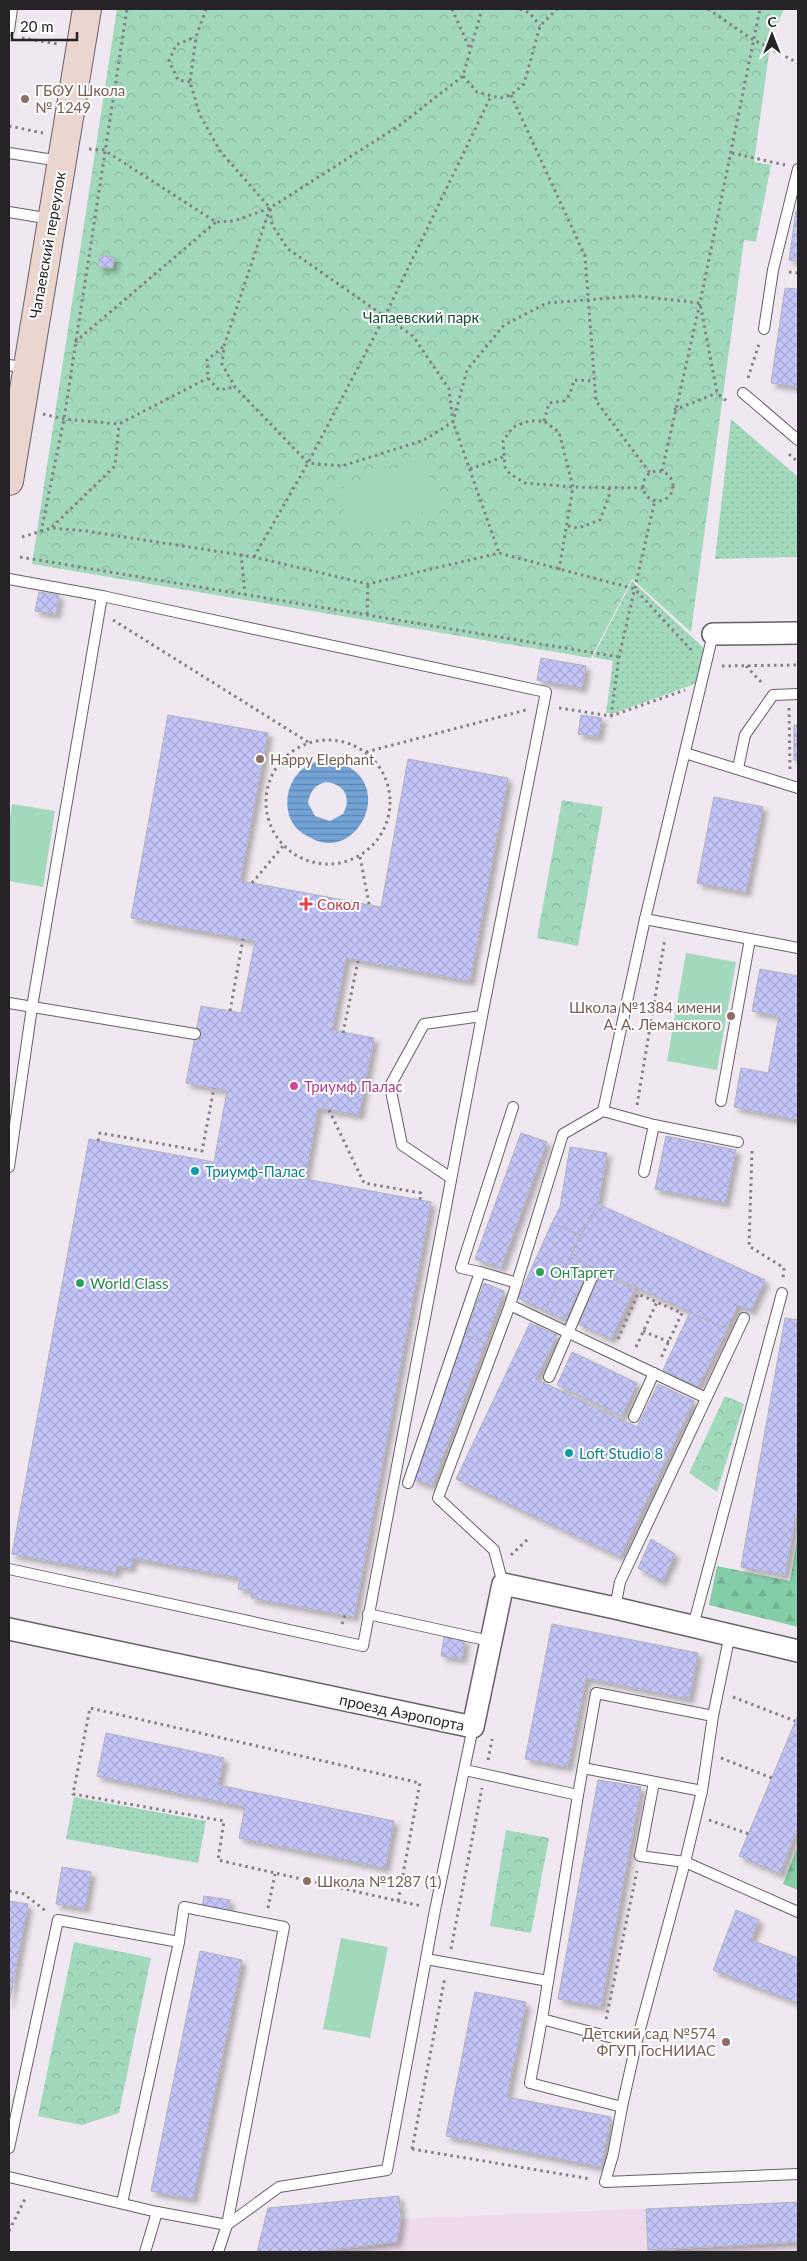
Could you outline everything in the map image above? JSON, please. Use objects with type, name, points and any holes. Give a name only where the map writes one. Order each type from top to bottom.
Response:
[{"type":"street","name":"Чапаевский переулок","points":[[9,481],[17,367],[52,219],[88,9]]},
{"type":"street","points":[[713,634],[798,633]]},
{"type":"street","points":[[503,1584],[730,1634],[798,1651]]},
{"type":"street","name":"проезд Аэропорта","points":[[9,1629],[473,1727],[503,1584]]},
{"type":"lane","points":[[12,9],[13,34]]},
{"type":"lane","points":[[9,153],[61,161]]},
{"type":"lane","points":[[764,329],[794,167]]},
{"type":"lane","points":[[9,212],[52,219]]},
{"type":"lane","points":[[743,393],[798,440]]},
{"type":"lane","points":[[9,579],[102,596],[546,692],[482,1016],[363,1646],[9,1569]]},
{"type":"lane","points":[[9,1167],[32,1007],[102,596]]},
{"type":"lane","points":[[603,1111],[645,919],[713,634]]},
{"type":"lane","points":[[738,768],[745,735],[773,695],[794,694]]},
{"type":"lane","points":[[685,753],[794,786]]},
{"type":"lane","points":[[645,919],[798,948]]},
{"type":"lane","points":[[721,1101],[750,939]]},
{"type":"lane","points":[[9,1003],[196,1034]]},
{"type":"lane","points":[[451,1178],[402,1144],[390,1086],[424,1024],[482,1016]]},
{"type":"lane","points":[[513,1107],[461,1268],[517,1283]]},
{"type":"lane","points":[[503,1584],[494,1550],[438,1498],[510,1305],[563,1134],[603,1111],[654,1125],[738,1142]]},
{"type":"lane","points":[[644,1172],[654,1125]]},
{"type":"lane","points":[[408,1483],[480,1272]]},
{"type":"lane","points":[[549,1377],[593,1275]]},
{"type":"lane","points":[[694,1626],[782,1293]]},
{"type":"lane","points":[[510,1305],[706,1398]]},
{"type":"lane","points":[[615,1608],[620,1582],[744,1318]]},
{"type":"lane","points":[[634,1417],[654,1373]]},
{"type":"lane","points":[[368,1614],[490,1640]]},
{"type":"lane","points":[[730,1634],[713,1716],[702,1790],[685,1862],[636,2044],[613,2155],[605,2182],[798,2174]]},
{"type":"lane","points":[[622,2107],[530,2083],[596,1694],[713,1716]]},
{"type":"lane","points":[[9,2177],[157,2212],[228,2225],[279,2187],[387,2170],[435,1910],[473,1727]]},
{"type":"lane","points":[[583,1768],[702,1790]]},
{"type":"lane","points":[[465,1770],[578,1795]]},
{"type":"lane","points":[[654,1782],[640,1856],[685,1862],[798,1912]]},
{"type":"lane","points":[[122,2203],[179,1942],[184,1907],[284,1927],[228,2225],[218,2252]]},
{"type":"lane","points":[[9,2148],[58,1920],[179,1942]]},
{"type":"lane","points":[[426,1959],[548,1981]]},
{"type":"lane","points":[[542,2019],[636,2044]]},
{"type":"lane","points":[[145,2252],[157,2212]]},
{"type":"path","points":[[41,532],[64,419],[127,9]]},
{"type":"path","points":[[206,9],[196,37],[190,82],[200,114],[220,151],[270,208],[272,225],[288,249],[413,336],[449,389],[453,422],[499,553]]},
{"type":"path","points":[[452,9],[471,50]]},
{"type":"path","points":[[86,148],[104,150],[216,222],[234,221],[270,208],[400,125],[463,76],[482,9]]},
{"type":"path","points":[[520,9],[530,13],[540,26]]},
{"type":"path","points":[[463,76],[477,92],[500,98],[511,95],[524,84],[540,26],[556,9]]},
{"type":"path","points":[[708,9],[752,39],[798,63]]},
{"type":"path","points":[[662,471],[732,153],[752,39],[760,9]]},
{"type":"path","points":[[13,34],[61,44]]},
{"type":"path","points":[[190,82],[178,80],[169,61],[176,45],[196,37]]},
{"type":"path","points":[[511,95],[585,256],[596,401],[650,473]]},
{"type":"path","points":[[254,556],[308,463],[385,316],[491,96]]},
{"type":"path","points":[[9,126],[46,133]]},
{"type":"path","points":[[732,153],[794,167]]},
{"type":"path","points":[[270,208],[224,346],[222,364],[235,387],[308,463],[342,466],[424,440],[453,422],[467,370],[504,325],[547,302],[636,296],[700,302]]},
{"type":"path","points":[[75,342],[216,222]]},
{"type":"path","points":[[674,410],[717,393],[700,302]]},
{"type":"path","points":[[743,393],[764,329]]},
{"type":"path","points":[[224,346],[207,360],[208,378],[219,390],[235,387]]},
{"type":"path","points":[[40,413],[64,419],[119,424],[208,378]]},
{"type":"path","points":[[544,421],[549,403],[564,401],[570,394],[574,380],[594,381]]},
{"type":"path","points":[[559,570],[568,526],[573,487],[559,432],[544,421],[529,421],[513,427],[503,441],[505,467],[510,474],[525,483],[573,487],[644,488]]},
{"type":"path","points":[[22,537],[52,528],[115,466],[119,424]]},
{"type":"path","points":[[470,469],[503,457]]},
{"type":"path","points":[[662,471],[671,478],[673,489],[666,498],[655,500],[646,494],[644,483],[650,473],[662,471]]},
{"type":"path","points":[[568,526],[578,528],[600,520],[608,496],[608,488]]},
{"type":"path","points":[[611,716],[619,656],[655,500]]},
{"type":"path","points":[[52,528],[86,531],[254,556],[368,584],[499,553],[635,589],[706,666],[798,665]]},
{"type":"path","points":[[240,554],[245,594]]},
{"type":"path","points":[[20,556],[619,656]]},
{"type":"path","points":[[367,614],[368,584]]},
{"type":"path","points":[[100,612],[308,742]]},
{"type":"path","points":[[746,666],[773,695]]},
{"type":"path","points":[[366,752],[544,706],[611,716],[702,683]]},
{"type":"path","points":[[794,694],[794,786]]},
{"type":"path","points":[[328,739],[348,742],[366,752],[381,767],[389,786],[391,806],[386,826],[376,844],[360,856],[341,864],[320,864],[300,858],[283,846],[271,829],[265,808],[267,787],[275,768],[289,752],[308,742],[328,739]]},
{"type":"path","points":[[252,883],[283,846]]},
{"type":"path","points":[[360,856],[369,904]]},
{"type":"path","points":[[646,1109],[636,1107],[668,924]]},
{"type":"path","points":[[230,1011],[243,939]]},
{"type":"path","points":[[343,1033],[358,960]]},
{"type":"path","points":[[98,1141],[100,1133],[202,1152],[214,1088]]},
{"type":"path","points":[[329,1110],[364,1183],[421,1193],[420,1200]]},
{"type":"path","points":[[752,1150],[749,1246],[784,1268],[782,1293]]},
{"type":"path","points":[[611,1353],[638,1294],[682,1313],[654,1373]]},
{"type":"path","points":[[629,1361],[657,1302]]},
{"type":"path","points":[[643,1331],[668,1342]]},
{"type":"path","points":[[718,1692],[796,1721]]},
{"type":"path","points":[[398,1901],[420,1783],[90,1708],[73,1794],[224,1821],[218,1860],[435,1910]]},
{"type":"path","points":[[708,1753],[772,1778]]},
{"type":"path","points":[[696,1816],[749,1834]]},
{"type":"path","points":[[603,2035],[640,1856]]},
{"type":"path","points":[[266,1924],[275,1874]]},
{"type":"path","points":[[9,1892],[24,1894],[58,1920]]},
{"type":"path","points":[[391,2146],[605,2182]]},
{"type":"path","points":[[9,2231],[33,2183]]},
{"type":"shaded area","points":[[399,2196],[401,2219],[798,2202],[798,2252],[257,2252],[268,2208]]},
{"type":"green space","name":"Чапаевский парк","points":[[117,9],[784,9],[771,39],[754,162],[771,165],[756,242],[744,240],[691,632],[632,579],[591,658],[32,564]]},
{"type":"green space","points":[[731,419],[798,477],[798,557],[715,559]]},
{"type":"green space","points":[[423,460],[439,506],[353,536],[337,490]]},
{"type":"green space","points":[[632,581],[706,650],[700,682],[615,713],[606,713],[613,661],[593,657]]},
{"type":"green space","points":[[562,800],[603,807],[578,946],[537,938]]},
{"type":"green space","points":[[12,804],[55,811],[43,887],[9,881],[9,824]]},
{"type":"green space","points":[[686,953],[736,962],[717,1070],[667,1061]]},
{"type":"green space","points":[[725,1396],[744,1404],[717,1492],[689,1473]]},
{"type":"green space","points":[[798,1535],[798,1627],[709,1605],[717,1566],[790,1581]]},
{"type":"green space","points":[[74,1797],[206,1821],[198,1863],[66,1839]]},
{"type":"green space","points":[[506,1830],[549,1838],[531,1933],[490,1926]]},
{"type":"green space","points":[[798,1846],[798,1890],[783,1884]]},
{"type":"green space","points":[[341,1938],[388,1947],[370,2038],[323,2029]]},
{"type":"green space","points":[[74,1942],[151,1958],[119,2113],[82,2125],[38,2116]]},
{"type":"water","points":[[325,760],[349,767],[363,780],[368,796],[366,813],[358,828],[345,839],[329,843],[311,838],[297,829],[288,813],[287,805],[290,789],[297,774],[310,764]],"holes":[[[326,782],[333,783],[345,793],[347,803],[343,814],[330,821],[315,816],[308,803],[310,795],[316,787]]]},
{"type":"building","points":[[796,211],[798,211],[798,261],[789,260]]},
{"type":"building","points":[[100,255],[114,257],[113,268],[98,267]]},
{"type":"building","points":[[785,288],[798,289],[798,387],[771,383]]},
{"type":"building","points":[[39,592],[59,595],[56,614],[35,611]]},
{"type":"building","points":[[541,658],[586,666],[582,688],[537,680]]},
{"type":"building","name":"Триумф-Палас","points":[[168,715],[268,733],[240,881],[381,907],[408,759],[508,778],[470,981],[346,958],[332,1030],[374,1038],[359,1115],[318,1108],[305,1179],[431,1202],[354,1617],[251,1598],[252,1591],[238,1589],[240,1578],[133,1558],[131,1568],[117,1566],[116,1573],[12,1554],[89,1139],[214,1162],[227,1091],[186,1083],[201,1006],[241,1013],[255,941],[131,918]]},
{"type":"building","points":[[581,715],[602,718],[598,737],[578,734]]},
{"type":"building","points":[[794,725],[798,725],[798,760],[794,760]]},
{"type":"building","points":[[714,797],[763,807],[746,892],[697,883]]},
{"type":"building","points":[[760,969],[798,976],[798,1120],[734,1107],[741,1068],[768,1073],[779,1016],[752,1011]]},
{"type":"building","points":[[521,1133],[547,1142],[501,1268],[475,1259]]},
{"type":"building","points":[[666,1136],[736,1150],[725,1203],[655,1189]]},
{"type":"building","points":[[570,1147],[607,1153],[598,1204],[580,1235],[552,1223],[560,1207]]},
{"type":"building","points":[[598,1204],[765,1280],[751,1311],[738,1305],[727,1329],[570,1257]]},
{"type":"building","points":[[552,1223],[580,1235],[545,1311],[518,1298]]},
{"type":"building","points":[[570,1257],[590,1266],[565,1320],[545,1311]]},
{"type":"building","points":[[601,1274],[635,1289],[611,1339],[578,1324]]},
{"type":"building","points":[[484,1283],[504,1291],[485,1343],[465,1335]]},
{"type":"building","points":[[690,1312],[727,1329],[698,1387],[663,1370]]},
{"type":"building","points":[[785,1318],[798,1320],[798,1504],[785,1575],[741,1567]]},
{"type":"building","name":"Loft Studio 8","points":[[530,1323],[557,1335],[536,1379],[637,1427],[658,1384],[694,1401],[620,1557],[456,1479]]},
{"type":"building","points":[[465,1335],[485,1343],[432,1486],[412,1479]]},
{"type":"building","points":[[572,1352],[637,1383],[622,1416],[557,1385]]},
{"type":"building","points":[[651,1539],[675,1554],[662,1582],[638,1568]]},
{"type":"building","points":[[552,1624],[698,1653],[689,1699],[586,1678],[568,1767],[525,1759]]},
{"type":"building","points":[[444,1637],[465,1640],[462,1659],[441,1656]]},
{"type":"building","points":[[798,1715],[798,1827],[780,1874],[739,1856]]},
{"type":"building","points":[[106,1733],[224,1758],[218,1785],[394,1821],[385,1868],[239,1838],[245,1807],[97,1776]]},
{"type":"building","points":[[598,1780],[641,1787],[601,2007],[558,1999]]},
{"type":"building","points":[[62,1867],[91,1872],[85,1908],[56,1904]]},
{"type":"building","points":[[204,1896],[230,1900],[228,1912],[202,1908]]},
{"type":"building","points":[[9,1901],[28,1904],[9,2004]]},
{"type":"building","points":[[736,1910],[759,1920],[751,1940],[798,1958],[798,2003],[713,1970]]},
{"type":"building","points":[[200,1951],[242,1960],[193,2199],[151,2191]]},
{"type":"building","points":[[475,1992],[526,2002],[507,2097],[611,2117],[601,2167],[446,2136]]},
{"type":"building","points":[[399,2196],[401,2219],[397,2242],[313,2252],[257,2252],[268,2208]]},
{"type":"building","points":[[798,2202],[798,2242],[648,2250],[646,2209]]},
{"type":"place","name":"ГБОУ Школа № 1249","points":[[25,99]]},
{"type":"place","name":"Happy Elephant","points":[[260,759]]},
{"type":"place","name":"Сокол","points":[[306,904]]},
{"type":"place","name":"Школа №1384 имени А. А. Леманского","points":[[731,1016]]},
{"type":"place","name":"Триумф Палас","points":[[294,1086]]},
{"type":"place","name":"Триумф-Палас","points":[[195,1171]]},
{"type":"place","name":"ОнТаргет","points":[[540,1272]]},
{"type":"place","name":"World Class","points":[[80,1283]]},
{"type":"place","name":"Loft Studio 8","points":[[569,1453]]},
{"type":"place","name":"Школа №1287 (1)","points":[[307,1881]]},
{"type":"place","name":"Детский сад №574 ФГУП ГосНИИАС","points":[[726,2042]]}]
